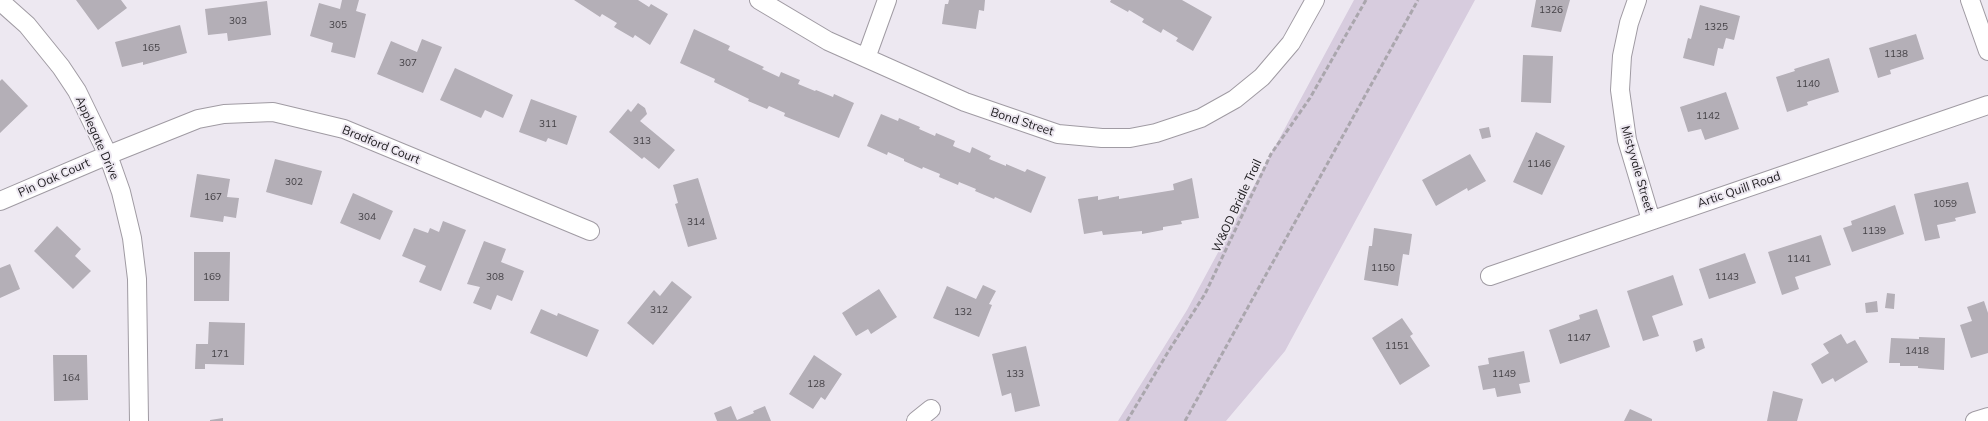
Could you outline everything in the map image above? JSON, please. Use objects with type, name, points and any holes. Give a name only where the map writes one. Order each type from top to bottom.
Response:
[{"type":"street","name":"Bond Street","points":[[759,0],[828,41],[965,102],[1058,134],[1102,138],[1130,138],[1156,133],[1200,118],[1234,99],[1262,77],[1291,42],[1314,0]]},
{"type":"street","points":[[866,58],[887,0]]},
{"type":"street","name":"Mistyvale Street","points":[[1637,0],[1629,23],[1622,56],[1620,90],[1627,140],[1651,220]]},
{"type":"street","points":[[1970,0],[1988,51]]},
{"type":"street","name":"Applegate Drive","points":[[0,1],[27,25],[61,67],[90,114],[108,155],[121,192],[130,229],[137,279],[139,421]]},
{"type":"street","name":"Artic Quill Road","points":[[1490,276],[1988,105]]},
{"type":"street","name":"Bradford Court","points":[[108,155],[198,120],[224,114],[273,112],[344,129],[590,231]]},
{"type":"street","name":"Pin Oak Court","points":[[0,201],[108,155]]},
{"type":"street","points":[[916,421],[931,409]]},
{"type":"street","points":[[1975,421],[1988,417]]},
{"type":"path","name":"W&OD Bridle Trail","points":[[1127,421],[1205,294],[1271,154],[1310,98],[1366,0]]},
{"type":"path","points":[[1185,421],[1418,0]]},
{"type":"shaded area","points":[[1354,0],[1475,0],[1285,351],[1226,421],[1118,421],[1187,310]]},
{"type":"building","points":[[76,0],[121,0],[127,8],[98,30]]},
{"type":"building","points":[[342,0],[359,0],[356,11],[366,14],[355,58],[331,52],[333,43],[310,36],[319,3],[340,9]]},
{"type":"building","points":[[574,0],[638,0],[649,7],[651,4],[668,14],[650,45],[635,35],[633,38],[614,27],[617,23],[602,14],[600,17]]},
{"type":"building","points":[[949,0],[985,0],[984,11],[979,10],[976,29],[942,24],[945,4],[948,4]]},
{"type":"building","points":[[1111,0],[1182,0],[1212,17],[1193,51],[1176,41],[1178,38],[1163,29],[1161,33],[1142,22],[1144,19],[1110,2]]},
{"type":"building","points":[[1536,0],[1570,0],[1561,32],[1531,27]]},
{"type":"building","points":[[267,1],[271,35],[228,41],[227,33],[208,35],[205,9]]},
{"type":"building","points":[[1700,5],[1740,16],[1734,40],[1726,38],[1723,49],[1718,48],[1714,66],[1683,58],[1688,38],[1691,39]]},
{"type":"building","points":[[180,25],[187,53],[143,65],[143,62],[122,67],[115,42]]},
{"type":"building","points":[[694,29],[730,46],[728,50],[764,67],[762,69],[779,77],[781,72],[800,80],[798,84],[833,97],[834,94],[854,103],[839,138],[784,116],[785,113],[769,106],[767,109],[748,101],[749,99],[714,82],[715,79],[680,63]]},
{"type":"building","points":[[1916,34],[1924,59],[1890,70],[1891,74],[1878,78],[1869,48]]},
{"type":"building","points":[[422,39],[442,47],[423,93],[377,74],[391,41],[417,52]]},
{"type":"building","points":[[1523,55],[1553,56],[1551,103],[1521,102]]},
{"type":"building","points":[[1829,58],[1839,92],[1807,102],[1808,105],[1787,112],[1776,77]]},
{"type":"building","points":[[455,68],[513,95],[503,118],[485,110],[481,118],[440,100]]},
{"type":"building","points":[[2,79],[28,106],[0,133],[0,81]]},
{"type":"building","points":[[1726,92],[1739,129],[1705,140],[1701,129],[1688,132],[1680,107]]},
{"type":"building","points":[[531,99],[577,116],[567,145],[548,138],[546,142],[519,132]]},
{"type":"building","points":[[638,103],[645,108],[647,114],[640,121],[675,150],[659,169],[644,157],[642,159],[609,132],[628,109],[631,112]]},
{"type":"building","points":[[881,114],[898,121],[899,118],[935,136],[936,133],[955,141],[953,146],[970,153],[972,147],[991,156],[989,159],[1006,166],[1006,164],[1025,172],[1027,169],[1046,177],[1031,213],[995,197],[994,199],[975,191],[976,189],[959,182],[958,185],[939,177],[940,174],[923,167],[922,169],[888,152],[887,155],[867,146]]},
{"type":"building","points":[[1489,127],[1491,137],[1482,139],[1479,129]]},
{"type":"building","points":[[1536,132],[1565,146],[1542,195],[1513,182]]},
{"type":"building","points":[[1470,154],[1486,181],[1468,191],[1467,188],[1436,206],[1422,180]]},
{"type":"building","points":[[275,159],[322,171],[312,205],[266,192]]},
{"type":"building","points":[[197,174],[230,179],[227,197],[239,198],[236,218],[224,216],[223,222],[190,217]]},
{"type":"building","points":[[698,178],[717,239],[688,247],[675,204],[678,203],[673,185]]},
{"type":"building","points":[[1192,178],[1199,218],[1181,221],[1182,224],[1163,227],[1163,230],[1142,234],[1142,231],[1103,235],[1102,231],[1084,234],[1078,199],[1098,196],[1098,200],[1119,196],[1119,199],[1174,190],[1173,184]]},
{"type":"building","points":[[1968,182],[1976,213],[1955,218],[1956,221],[1937,225],[1940,238],[1925,241],[1914,194]]},
{"type":"building","points":[[353,193],[393,211],[380,240],[340,223]]},
{"type":"building","points":[[1895,205],[1904,234],[1852,252],[1843,228],[1852,225],[1851,221]]},
{"type":"building","points":[[443,221],[466,230],[441,291],[419,282],[426,266],[402,256],[414,228],[428,233],[430,228],[439,232]]},
{"type":"building","points":[[57,226],[81,249],[75,256],[91,271],[73,289],[34,251]]},
{"type":"building","points":[[1374,228],[1412,234],[1409,255],[1403,254],[1398,286],[1364,280],[1369,246],[1372,246]]},
{"type":"building","points":[[1821,235],[1831,265],[1795,277],[1799,289],[1782,295],[1768,252]]},
{"type":"building","points":[[484,241],[506,249],[501,262],[524,271],[512,301],[497,295],[491,310],[473,303],[480,287],[467,284]]},
{"type":"building","points":[[194,252],[230,252],[229,301],[194,301]]},
{"type":"building","points":[[1745,253],[1756,283],[1709,299],[1699,269]]},
{"type":"building","points":[[10,264],[20,289],[0,298],[0,268]]},
{"type":"building","points":[[1673,275],[1683,305],[1652,316],[1659,336],[1643,341],[1627,291]]},
{"type":"building","points":[[672,281],[692,297],[653,345],[627,323],[654,290],[660,296]]},
{"type":"building","points":[[983,285],[996,291],[989,304],[992,305],[979,337],[933,318],[947,286],[976,299]]},
{"type":"building","points":[[879,289],[897,317],[871,334],[868,329],[856,336],[842,313]]},
{"type":"building","points":[[1887,293],[1895,294],[1894,309],[1885,308]]},
{"type":"building","points":[[1877,301],[1878,312],[1866,313],[1865,303]]},
{"type":"building","points":[[1984,301],[1988,313],[1988,353],[1971,358],[1960,325],[1972,321],[1967,307]]},
{"type":"building","points":[[541,309],[557,316],[558,313],[599,330],[587,357],[530,333]]},
{"type":"building","points":[[1597,309],[1610,347],[1560,364],[1549,330],[1580,319],[1579,315]]},
{"type":"building","points":[[1402,318],[1413,334],[1410,336],[1430,366],[1400,385],[1372,338]]},
{"type":"building","points":[[209,322],[245,323],[244,365],[205,364],[205,369],[195,369],[196,344],[208,344]]},
{"type":"building","points":[[1841,334],[1847,344],[1855,340],[1868,362],[1835,382],[1833,378],[1822,384],[1811,364],[1829,353],[1823,344]]},
{"type":"building","points":[[1919,337],[1945,338],[1944,370],[1918,368],[1918,366],[1900,366],[1900,363],[1889,363],[1891,338],[1919,339]]},
{"type":"building","points":[[1702,338],[1705,348],[1696,352],[1693,341]]},
{"type":"building","points":[[1026,346],[1040,406],[1015,412],[1011,393],[1002,396],[992,354]]},
{"type":"building","points":[[1524,351],[1530,382],[1519,384],[1521,393],[1497,397],[1495,388],[1483,390],[1478,366],[1489,364],[1488,358]]},
{"type":"building","points":[[53,355],[87,355],[88,400],[54,401]]},
{"type":"building","points":[[814,355],[842,374],[825,400],[821,397],[813,409],[789,394]]},
{"type":"building","points":[[1773,391],[1803,399],[1797,421],[1767,421]]},
{"type":"building","points":[[731,406],[737,420],[765,406],[771,421],[717,421],[714,413]]},
{"type":"building","points":[[1630,409],[1652,419],[1652,421],[1624,421]]},
{"type":"building","points":[[223,418],[223,421],[210,421],[210,420]]}]
